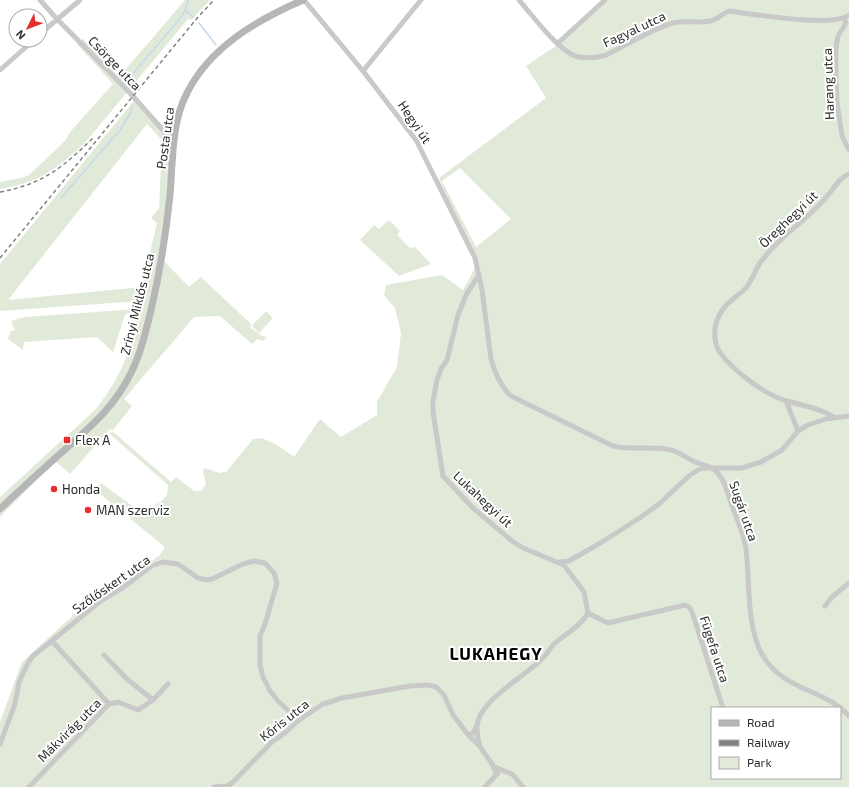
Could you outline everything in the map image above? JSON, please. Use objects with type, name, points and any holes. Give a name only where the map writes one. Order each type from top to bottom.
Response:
[{"type":"main road","name":"Posta utca","points":[[170,194],[178,117],[184,98],[196,77],[206,64],[227,45],[258,22],[299,1]]},
{"type":"main road","name":"Zrínyi Miklós utca","points":[[0,509],[104,414],[117,398],[127,381],[139,354],[151,308],[167,225],[170,194]]},
{"type":"street","name":"Csörge utca","points":[[40,0],[128,91],[168,136],[175,140]]},
{"type":"street","points":[[48,27],[80,0]]},
{"type":"street","points":[[363,71],[421,0]]},
{"type":"street","name":"Fagyal utca","points":[[519,0],[558,43],[574,55],[587,58],[606,55],[672,23],[690,21],[699,23],[712,21],[729,11],[779,19],[830,20],[847,17]]},
{"type":"street","points":[[558,43],[605,0]]},
{"type":"street","name":"Hegyi út","points":[[299,1],[363,71],[416,140],[470,247],[475,258],[479,275]]},
{"type":"street","name":"Harang utca","points":[[847,17],[846,23],[838,36],[836,48],[836,76],[837,102],[842,136],[849,150]]},
{"type":"street","points":[[0,70],[25,48]]},
{"type":"street","name":"Öreghegyi út","points":[[835,418],[826,412],[776,398],[755,385],[728,362],[720,352],[716,342],[715,329],[718,316],[732,299],[745,289],[762,260],[826,197],[839,181],[849,174]]},
{"type":"street","name":"Sugár utca","points":[[479,275],[491,359],[500,381],[505,390],[511,396],[614,446],[625,449],[661,448],[670,450],[711,468],[719,475],[726,488],[746,547],[753,626],[762,655],[782,677],[836,703],[840,707]]},
{"type":"street","name":"Lukahegyi út","points":[[479,275],[467,293],[458,315],[447,360],[441,369],[437,380],[433,401],[433,412],[443,476],[473,508],[512,541],[523,548],[560,562],[584,592],[588,613]]},
{"type":"street","points":[[786,401],[798,430]]},
{"type":"street","points":[[560,562],[569,561],[641,517],[659,504],[690,475],[698,470],[711,468],[742,468],[761,462],[782,450],[798,430],[826,419],[849,416]]},
{"type":"street","name":"Szőlőskert utca","points":[[0,744],[15,704],[19,682],[24,670],[33,656],[102,600],[124,587],[151,566],[168,562],[182,566],[198,578],[209,580],[246,563],[254,561],[262,561],[274,573],[278,583],[260,636],[260,659],[262,672],[273,695],[299,720]]},
{"type":"street","points":[[567,569],[569,561]]},
{"type":"street","points":[[826,606],[832,597],[849,583]]},
{"type":"street","name":"Fügefa utca","points":[[588,613],[608,623],[685,605],[689,607],[692,612],[723,707]]},
{"type":"street","points":[[496,775],[495,767],[481,747],[469,736],[473,733],[477,726],[480,716],[489,702],[543,658],[554,644],[581,624],[588,613]]},
{"type":"street","points":[[52,641],[110,704]]},
{"type":"street","points":[[104,655],[127,679],[153,700]]},
{"type":"street","name":"Mákvirág utca","points":[[29,787],[110,704],[118,702],[138,710],[153,700],[168,684]]},
{"type":"street","name":"Kőris utca","points":[[214,787],[226,786],[235,781],[248,765],[272,742],[285,733],[299,720],[324,704],[342,698],[410,686],[428,685],[436,687],[444,695],[453,715],[469,736]]},
{"type":"street","name":"Sugár utca","points":[[841,708],[849,716]]},
{"type":"street","points":[[477,726],[481,747]]},
{"type":"street","points":[[495,767],[512,774],[523,787]]},
{"type":"street","points":[[485,787],[501,770]]},
{"type":"green space","points":[[185,0],[210,0],[191,20],[188,19],[84,144],[62,163],[42,176],[24,183],[0,189],[0,182],[29,175],[66,140],[70,132],[113,84],[77,44],[83,39],[119,77]]},
{"type":"green space","points":[[608,0],[849,0],[849,787],[0,787],[0,722],[22,662],[78,611],[105,595],[160,555],[165,547],[95,490],[101,483],[142,513],[162,501],[167,495],[168,485],[110,434],[112,431],[171,482],[176,477],[194,491],[201,491],[206,484],[203,472],[204,468],[220,473],[226,472],[253,439],[262,438],[277,445],[294,457],[320,419],[341,437],[377,415],[377,402],[397,367],[401,333],[395,308],[384,295],[386,285],[442,275],[463,290],[476,266],[439,178],[546,98],[526,66],[563,41]],"holes":[[[460,168],[511,219],[476,247],[442,181]]]},
{"type":"green space","points":[[137,97],[174,139],[163,260],[189,287],[201,277],[251,324],[250,327],[262,336],[267,337],[263,341],[257,339],[252,344],[220,316],[194,317],[124,399],[132,406],[113,430],[110,429],[70,474],[55,461],[0,517],[0,497],[96,409],[104,398],[118,375],[128,353],[137,314],[128,313],[125,315],[113,352],[97,337],[24,342],[23,350],[8,339],[10,332],[15,330],[11,321],[25,317],[138,309],[140,301],[0,311],[0,264]],"holes":[[[147,124],[162,140],[159,210],[158,209],[151,218],[157,223],[142,287],[8,300]]]},
{"type":"green space","points":[[389,220],[400,231],[397,235],[410,248],[415,247],[431,264],[399,276],[360,240],[374,225],[379,229]]},
{"type":"green space","points":[[266,311],[273,318],[259,333],[252,326]]},
{"type":"waterway","points":[[130,83],[131,76],[182,16],[188,0]]},
{"type":"waterway","points":[[186,11],[193,17]]},
{"type":"waterway","points":[[199,23],[216,45]]},
{"type":"waterway","points":[[61,198],[120,130],[131,112],[132,106]]},
{"type":"railway","points":[[0,258],[198,17],[214,0]]},
{"type":"railway","points":[[0,192],[15,189],[51,173],[71,158],[93,138]]},
{"type":"place","name":"Flex A","points":[[67,440]]},
{"type":"place","name":"Honda","points":[[54,489]]},
{"type":"place","name":"MAN szerviz","points":[[88,510]]},
{"type":"district","name":"LUKAHEGY","points":[[496,653]]}]
